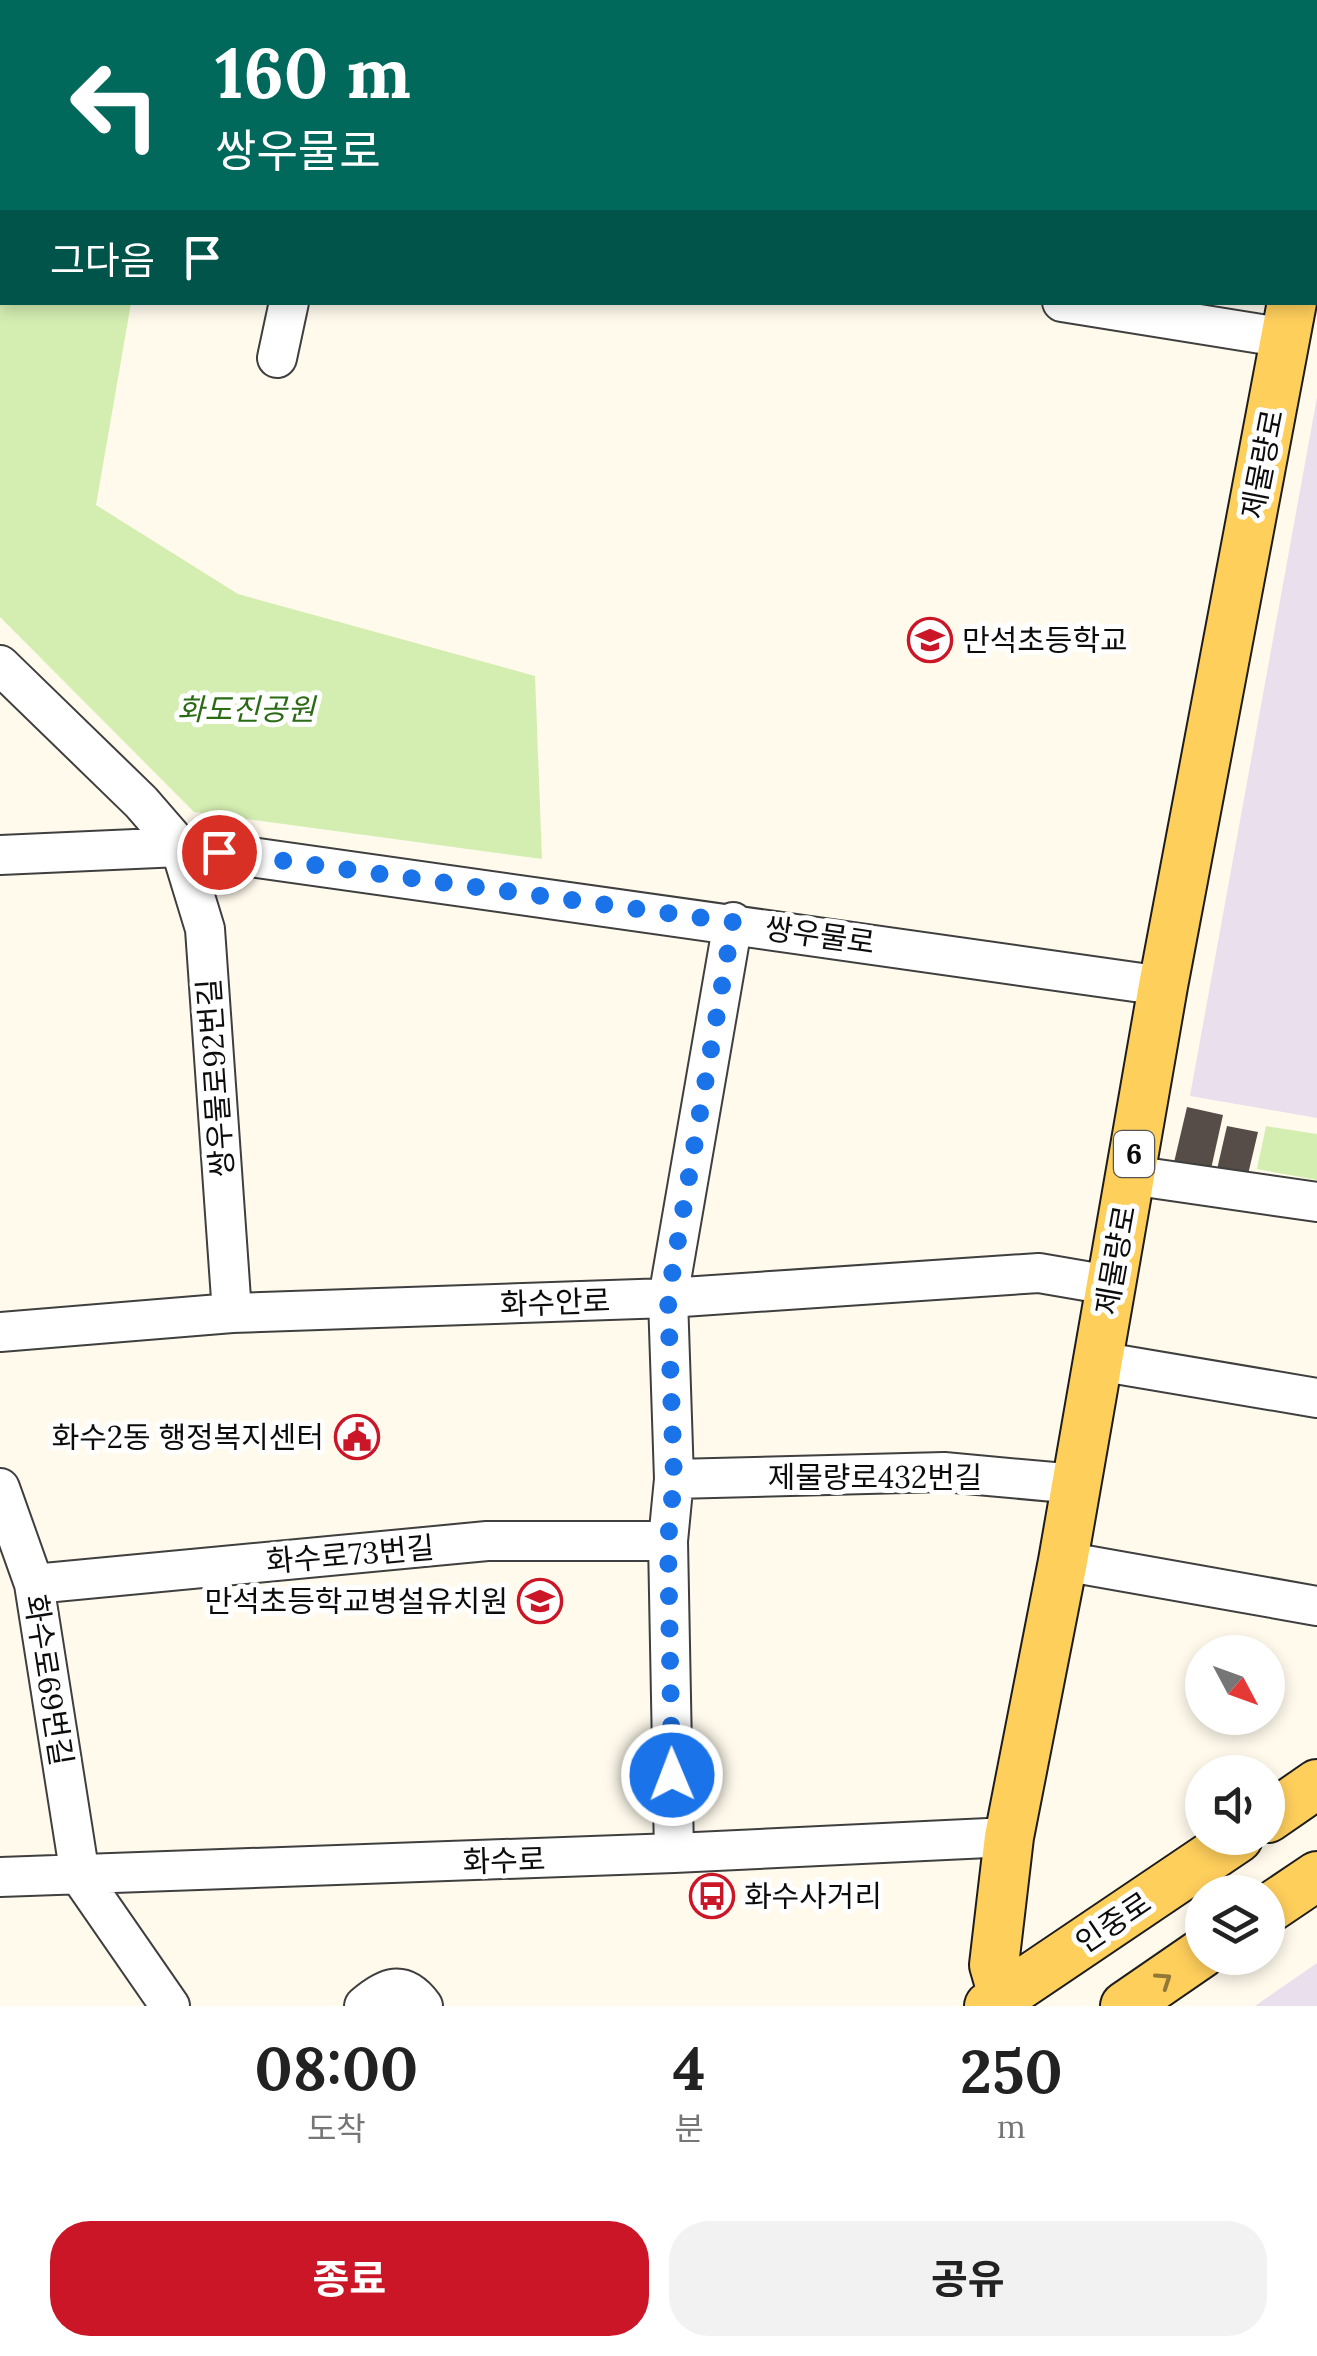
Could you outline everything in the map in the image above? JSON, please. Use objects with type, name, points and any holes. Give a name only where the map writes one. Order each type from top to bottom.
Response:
[{"type":"main road","name":"제물량로","points":[[999,2003],[994,1965],[1009,1837],[1063,1561],[1163,986],[1289,320]]},
{"type":"main road","points":[[1285,1806],[1317,1784]]},
{"type":"main road","name":"인중로","points":[[999,2003],[1213,1855]]},
{"type":"main road","points":[[1285,1898],[1317,1876]]},
{"type":"main road","points":[[1125,2006],[1185,1965]]},
{"type":"street","points":[[276,358],[288,305]]},
{"type":"street","name":"제물량로","points":[[1100,305],[1289,320]]},
{"type":"street","points":[[0,665],[141,802],[180,846]]},
{"type":"street","name":"쌍우물로","points":[[0,855],[180,846],[1163,986]]},
{"type":"street","name":"쌍우물로92번길","points":[[180,846],[204,929],[232,1313]]},
{"type":"street","points":[[674,1854],[668,1541],[674,1479],[668,1298],[733,922]]},
{"type":"street","points":[[1130,1175],[1317,1202]]},
{"type":"street","name":"화수안로","points":[[0,1332],[232,1313],[668,1298],[1040,1273],[1109,1286]]},
{"type":"street","points":[[1098,1361],[1317,1398]]},
{"type":"street","name":"제물량로432번길","points":[[674,1479],[944,1472],[1076,1484]]},
{"type":"street","name":"화수로69번길","points":[[0,1488],[34,1584],[80,1876]]},
{"type":"street","name":"화수로73번길","points":[[34,1584],[488,1541],[668,1541]]},
{"type":"street","points":[[1063,1561],[1317,1606]]},
{"type":"street","name":"화수로","points":[[0,1877],[674,1854],[1009,1837]]},
{"type":"street","points":[[80,1876],[170,2006]]},
{"type":"street","points":[[364,2006],[377,1995],[397,1987],[413,1992],[422,2006]]},
{"type":"shaded area","points":[[1317,397],[1317,1118],[1190,1096]]},
{"type":"shaded area","points":[[1317,1963],[1317,2006],[1255,2006]]},
{"type":"green space","name":"화도진공원","points":[[0,305],[131,305],[96,505],[238,594],[535,676],[542,859],[194,812],[0,617]]},
{"type":"green space","points":[[1266,1126],[1317,1134],[1317,1180],[1257,1169]]},
{"type":"building","points":[[1187,1107],[1223,1115],[1209,1178],[1172,1171]]},
{"type":"building","points":[[1227,1126],[1258,1132],[1246,1183],[1215,1178]]},
{"type":"place","name":"만석초등학교","points":[[930,640]]},
{"type":"place","name":"화수2동 행정복지센터","points":[[357,1437]]},
{"type":"place","name":"만석초등학교병설유치원","points":[[540,1601]]},
{"type":"place","name":"화수사거리","points":[[712,1896]]},
{"type":"route","points":[[219,852],[733,922],[668,1298],[674,1479],[668,1541],[672,1775]]}]
